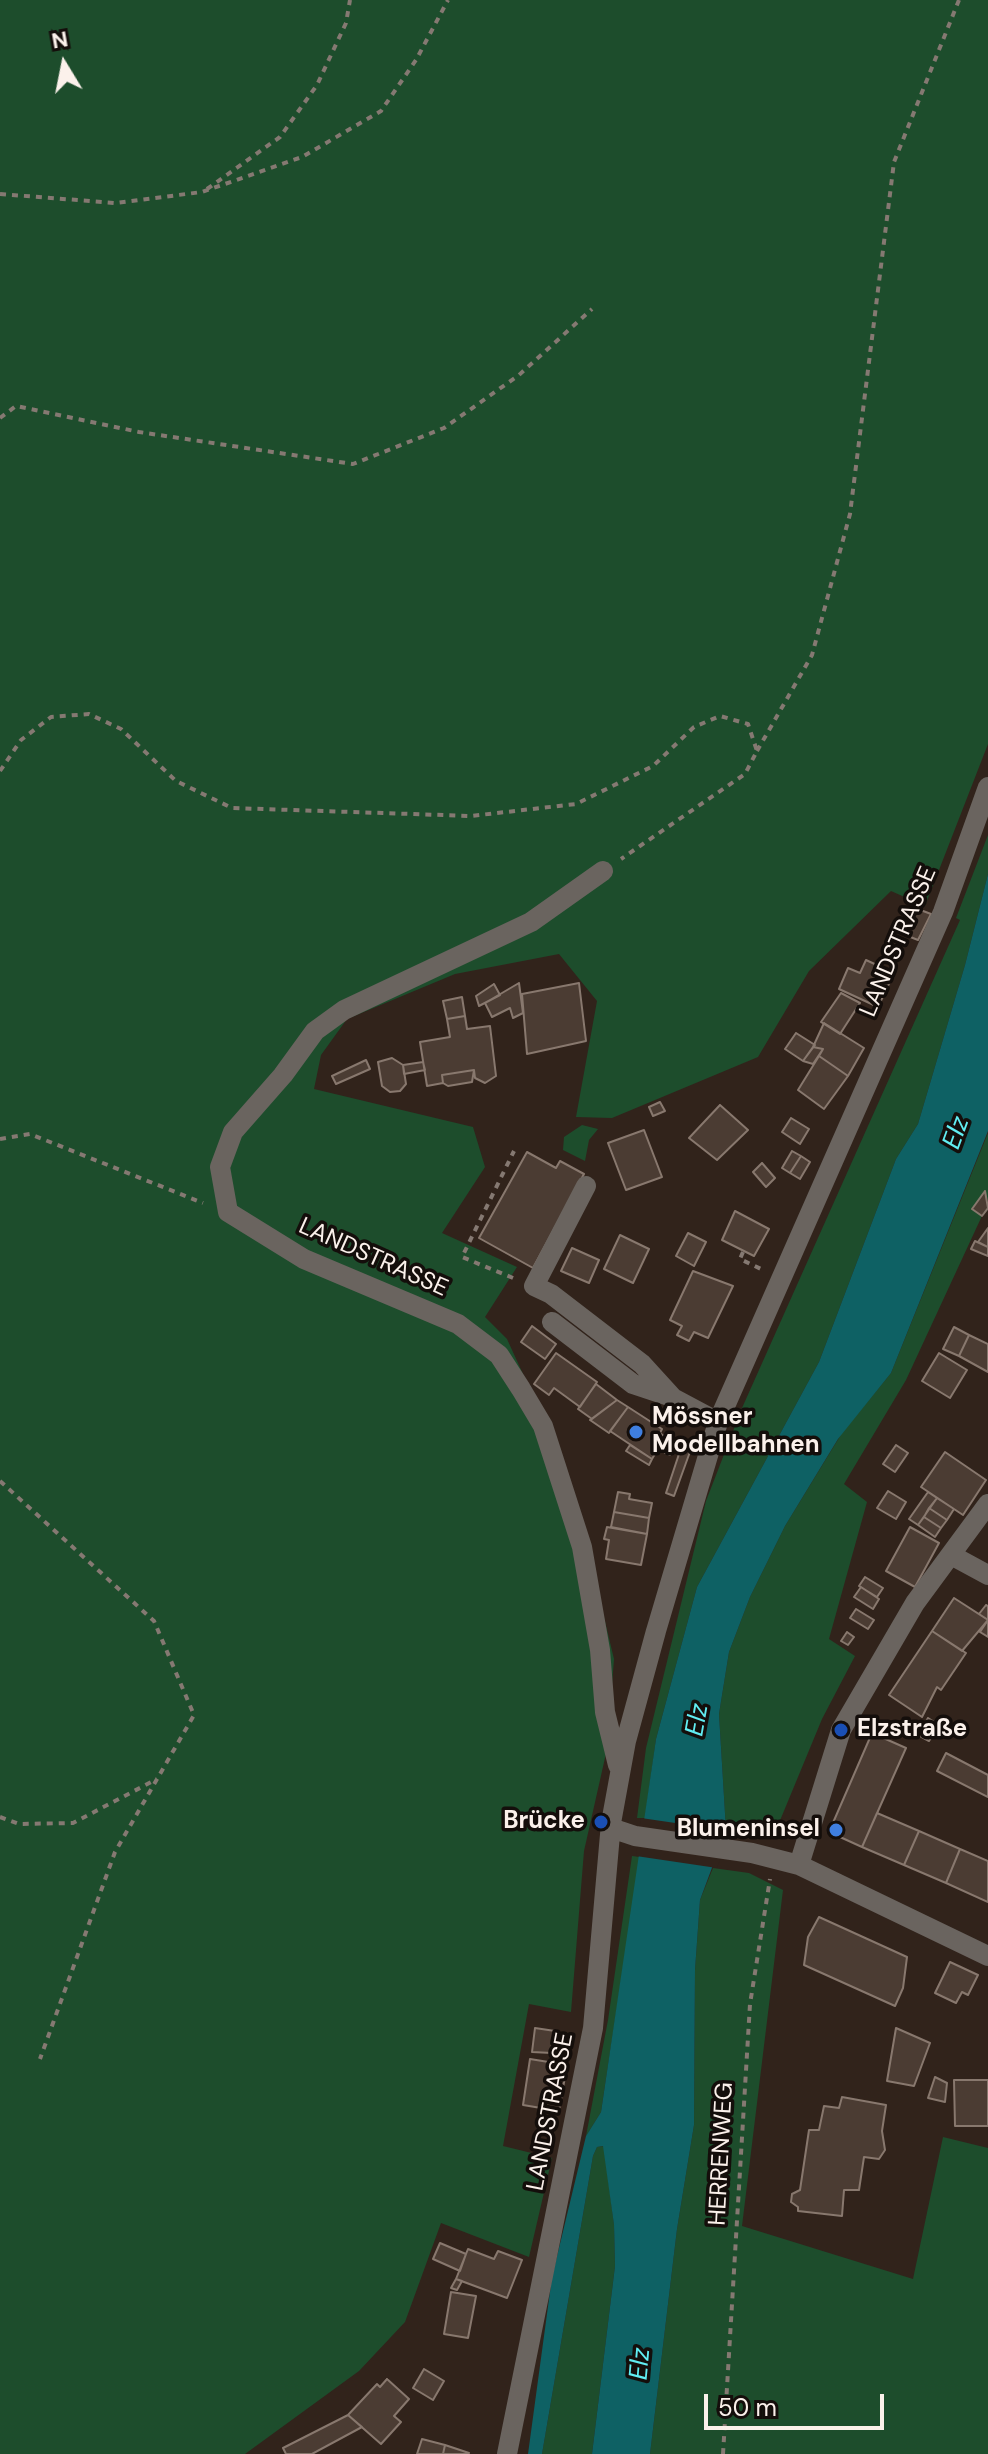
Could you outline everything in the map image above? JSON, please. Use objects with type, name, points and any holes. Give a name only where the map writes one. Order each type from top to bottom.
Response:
[{"type":"street","name":"LANDSTRASSE","points":[[507,2454],[593,2028],[611,1828],[626,1741],[649,1658],[718,1422],[943,912],[988,787]]},
{"type":"street","points":[[228,1212],[220,1167],[233,1132],[283,1075],[315,1031],[344,1010],[531,922],[603,871]]},
{"type":"street","points":[[586,1186],[534,1286],[551,1294],[642,1364],[673,1398]]},
{"type":"street","name":"LANDSTRASSE","points":[[228,1212],[304,1259],[458,1324],[499,1355],[543,1426],[582,1547],[600,1650],[605,1712],[621,1777]]},
{"type":"street","points":[[552,1322],[633,1384],[673,1398],[718,1422]]},
{"type":"street","points":[[799,1865],[841,1730],[915,1603],[988,1504]]},
{"type":"street","points":[[951,1555],[988,1575]]},
{"type":"street","points":[[611,1828],[635,1836],[752,1853],[799,1865],[988,1956]]},
{"type":"path","points":[[202,192],[280,137],[317,85],[346,23],[350,0]]},
{"type":"path","points":[[0,194],[115,203],[202,192],[302,157],[381,111],[416,60],[448,0]]},
{"type":"path","points":[[603,871],[745,774],[812,655],[847,528],[894,162],[959,0]]},
{"type":"path","points":[[0,418],[16,406],[139,432],[353,464],[444,428],[519,375],[592,309]]},
{"type":"path","points":[[0,771],[21,740],[51,717],[89,714],[121,729],[176,781],[232,808],[471,816],[576,804],[653,766],[694,727],[720,716],[748,724],[757,751]]},
{"type":"path","points":[[0,1139],[30,1134],[228,1212]]},
{"type":"path","points":[[514,1151],[462,1257],[534,1286]]},
{"type":"path","points":[[743,1252],[740,1259],[767,1272]]},
{"type":"path","points":[[0,1481],[154,1621],[194,1715],[115,1852],[40,2059]]},
{"type":"path","points":[[0,1817],[19,1824],[73,1823],[160,1777]]},
{"type":"path","name":"HERRENWEG","points":[[723,2454],[750,2004],[774,1857]]},
{"type":"green space","points":[[0,0],[988,0],[988,744],[925,906],[891,891],[809,971],[758,1057],[612,1118],[576,1117],[597,1001],[559,954],[455,974],[347,1019],[321,1055],[314,1089],[473,1127],[485,1167],[442,1233],[517,1267],[485,1317],[507,1339],[528,1385],[595,1580],[614,1659],[607,1749],[584,1851],[571,2012],[529,2004],[503,2146],[552,2158],[529,2257],[441,2223],[405,2322],[359,2371],[245,2454],[0,2454]]},
{"type":"green space","points":[[988,835],[988,874],[918,1124],[896,1159],[819,1362],[697,1587],[656,1739],[645,1818],[637,1818],[646,1748],[706,1501],[742,1408],[960,920],[956,918]]},
{"type":"green space","points":[[582,1125],[598,1129],[589,1140],[585,1161],[563,1150],[564,1137]]},
{"type":"green space","points":[[988,1133],[988,1198],[981,1218],[906,1380],[844,1484],[867,1502],[829,1639],[855,1656],[822,1719],[774,1835],[726,1830],[719,1714],[729,1652],[750,1597],[785,1526],[842,1433],[891,1373]]},
{"type":"green space","points":[[632,1856],[640,1857],[601,2112],[586,2136],[608,2020]]},
{"type":"green space","points":[[713,1868],[749,1873],[783,1890],[742,2226],[913,2279],[943,2137],[988,2148],[988,2454],[650,2454],[677,2229],[694,2125],[695,1970],[700,1900]]},
{"type":"green space","points":[[604,2146],[614,2225],[615,2266],[592,2454],[542,2454],[593,2156],[597,2147]]},
{"type":"water","name":"Elz","points":[[988,874],[988,1131],[891,1373],[838,1439],[785,1526],[750,1597],[729,1652],[719,1714],[726,1830],[700,1900],[695,1970],[694,2125],[677,2229],[650,2454],[592,2454],[615,2266],[614,2225],[603,2146],[597,2147],[593,2156],[542,2454],[528,2454],[552,2277],[586,2136],[601,2112],[656,1739],[697,1587],[819,1362],[896,1159],[918,1124]]},
{"type":"pier","points":[[641,1818],[730,1831],[717,1868],[636,1856]]},
{"type":"building","points":[[910,906],[931,914],[918,940],[895,931]]},
{"type":"building","points":[[866,960],[894,973],[878,1007],[839,989],[848,968],[860,973]]},
{"type":"building","points":[[519,983],[523,1013],[513,1018],[510,1008],[492,1017],[485,1003]]},
{"type":"building","points":[[579,983],[586,1041],[527,1054],[522,994]]},
{"type":"building","points":[[494,984],[500,995],[479,1006],[476,996]]},
{"type":"building","points":[[841,993],[860,1003],[840,1034],[821,1022]]},
{"type":"building","points":[[462,997],[465,1016],[447,1019],[443,1001]]},
{"type":"building","points":[[465,1016],[467,1029],[490,1026],[496,1076],[485,1083],[475,1078],[474,1070],[442,1075],[443,1083],[427,1086],[420,1042],[450,1037],[447,1019]]},
{"type":"building","points":[[824,1023],[864,1048],[848,1076],[819,1056],[823,1049],[813,1047]]},
{"type":"building","points":[[796,1033],[815,1045],[803,1061],[785,1049]]},
{"type":"building","points":[[813,1047],[823,1049],[813,1064],[803,1061]]},
{"type":"building","points":[[819,1056],[848,1076],[824,1109],[798,1090]]},
{"type":"building","points":[[392,1058],[403,1065],[406,1084],[400,1091],[390,1092],[382,1086],[378,1062]]},
{"type":"building","points":[[366,1060],[370,1069],[336,1084],[332,1076]]},
{"type":"building","points":[[423,1062],[425,1070],[404,1074],[403,1065]]},
{"type":"building","points":[[474,1070],[472,1082],[448,1086],[443,1083],[442,1075]]},
{"type":"building","points":[[660,1102],[665,1111],[653,1116],[649,1107]]},
{"type":"building","points":[[720,1105],[748,1130],[717,1160],[689,1138]]},
{"type":"building","points":[[791,1118],[809,1129],[800,1144],[782,1132]]},
{"type":"building","points":[[644,1130],[662,1177],[626,1190],[608,1143]]},
{"type":"building","points":[[792,1151],[801,1156],[790,1173],[782,1168]]},
{"type":"building","points":[[527,1152],[556,1168],[560,1161],[584,1174],[533,1268],[479,1238]]},
{"type":"building","points":[[801,1156],[810,1162],[800,1179],[790,1173]]},
{"type":"building","points":[[762,1163],[775,1178],[766,1187],[753,1172]]},
{"type":"building","points":[[985,1191],[988,1208],[982,1216],[972,1209]]},
{"type":"building","points":[[735,1211],[769,1229],[754,1256],[722,1240]]},
{"type":"building","points":[[988,1228],[988,1247],[978,1242]]},
{"type":"building","points":[[688,1233],[706,1242],[694,1266],[676,1256]]},
{"type":"building","points":[[620,1235],[649,1249],[633,1283],[604,1269]]},
{"type":"building","points":[[975,1241],[988,1247],[988,1256],[971,1249]]},
{"type":"building","points":[[572,1248],[599,1260],[589,1283],[561,1271]]},
{"type":"building","points":[[693,1271],[733,1286],[708,1338],[694,1332],[689,1341],[677,1335],[682,1326],[670,1320]]},
{"type":"building","points":[[532,1326],[556,1344],[545,1359],[521,1342]]},
{"type":"building","points":[[954,1327],[969,1335],[959,1356],[943,1349]]},
{"type":"building","points":[[969,1335],[988,1344],[988,1372],[959,1356]]},
{"type":"building","points":[[556,1353],[597,1382],[580,1407],[554,1388],[549,1395],[534,1384]]},
{"type":"building","points":[[939,1353],[967,1370],[950,1398],[922,1381]]},
{"type":"building","points":[[596,1384],[617,1400],[592,1419],[578,1409]]},
{"type":"building","points":[[617,1400],[628,1407],[609,1433],[590,1420]]},
{"type":"building","name":"Mössner Modellbahnen","points":[[628,1407],[662,1429],[660,1433],[665,1437],[652,1459],[610,1431]]},
{"type":"building","points":[[665,1437],[677,1444],[670,1455],[658,1449]]},
{"type":"building","points":[[677,1444],[691,1449],[674,1496],[666,1493],[679,1454],[673,1450]]},
{"type":"building","points":[[630,1445],[652,1459],[649,1465],[626,1451]]},
{"type":"building","points":[[896,1445],[908,1453],[895,1472],[883,1464]]},
{"type":"building","points":[[945,1452],[986,1480],[963,1515],[921,1487]]},
{"type":"building","points":[[888,1491],[906,1502],[896,1519],[877,1508]]},
{"type":"building","points":[[618,1492],[630,1494],[629,1499],[652,1503],[649,1518],[614,1512]]},
{"type":"building","points":[[928,1492],[937,1498],[918,1525],[909,1519]]},
{"type":"building","points":[[937,1498],[954,1509],[947,1520],[929,1508]]},
{"type":"building","points":[[929,1508],[947,1520],[941,1528],[924,1517]]},
{"type":"building","points":[[614,1512],[649,1518],[647,1534],[611,1527]]},
{"type":"building","points":[[924,1517],[941,1528],[935,1537],[918,1525]]},
{"type":"building","points":[[607,1527],[647,1534],[641,1565],[606,1559],[609,1540],[604,1539]]},
{"type":"building","points":[[910,1527],[939,1543],[915,1587],[886,1571]]},
{"type":"building","points":[[865,1577],[883,1588],[877,1597],[859,1586]]},
{"type":"building","points":[[861,1587],[879,1599],[873,1609],[854,1597]]},
{"type":"building","points":[[954,1598],[988,1620],[962,1651],[932,1631]]},
{"type":"building","points":[[988,1606],[988,1620],[979,1614]]},
{"type":"building","points":[[856,1609],[874,1620],[868,1629],[850,1618]]},
{"type":"building","points":[[988,1620],[988,1637],[980,1632]]},
{"type":"building","points":[[932,1631],[966,1653],[941,1690],[937,1687],[922,1717],[889,1695]]},
{"type":"building","points":[[847,1632],[854,1637],[848,1645],[841,1641]]},
{"type":"building","points":[[928,1718],[939,1725],[929,1741],[918,1735]]},
{"type":"building","points":[[872,1733],[906,1748],[862,1847],[829,1832]]},
{"type":"building","points":[[946,1753],[988,1775],[988,1797],[937,1771]]},
{"type":"building","points":[[877,1813],[919,1831],[904,1865],[862,1847]]},
{"type":"building","points":[[919,1831],[960,1849],[946,1883],[904,1865]]},
{"type":"building","points":[[960,1849],[988,1861],[988,1902],[946,1883]]},
{"type":"building","points":[[819,1917],[907,1957],[903,1988],[895,2006],[804,1965],[808,1937]]},
{"type":"building","points":[[950,1962],[978,1975],[968,1995],[962,1992],[956,2003],[935,1993]]},
{"type":"building","points":[[535,2028],[555,2031],[552,2053],[532,2052]]},
{"type":"building","points":[[896,2028],[930,2043],[914,2086],[887,2081]]},
{"type":"building","points":[[530,2059],[567,2065],[559,2111],[523,2105]]},
{"type":"building","points":[[935,2077],[947,2083],[945,2102],[928,2098]]},
{"type":"building","points":[[954,2080],[988,2080],[988,2126],[955,2126]]},
{"type":"building","points":[[842,2097],[886,2105],[882,2131],[885,2150],[879,2159],[864,2157],[859,2190],[844,2190],[842,2216],[798,2211],[798,2207],[791,2202],[792,2194],[800,2190],[809,2130],[819,2130],[824,2106],[839,2108]]},
{"type":"building","points":[[440,2243],[466,2254],[460,2271],[433,2259]]},
{"type":"building","points":[[468,2249],[494,2259],[498,2251],[522,2260],[507,2298],[456,2279]]},
{"type":"building","points":[[456,2279],[462,2281],[457,2290],[451,2288]]},
{"type":"building","points":[[451,2292],[476,2296],[468,2338],[444,2334]]},
{"type":"building","points":[[424,2369],[444,2381],[433,2400],[413,2388]]},
{"type":"building","points":[[387,2379],[409,2399],[394,2416],[401,2422],[381,2444],[348,2415],[377,2384],[380,2387]]},
{"type":"building","points":[[348,2415],[362,2427],[312,2454],[286,2454],[283,2448]]},
{"type":"building","points":[[422,2439],[445,2445],[443,2454],[417,2454]]},
{"type":"building","points":[[445,2445],[469,2453],[443,2454]]},
{"type":"place","name":"Mössner Modellbahnen","points":[[636,1432]]},
{"type":"place","name":"Elzstraße","points":[[841,1730]]},
{"type":"place","name":"Brücke","points":[[601,1822]]},
{"type":"place","name":"Blumeninsel","points":[[836,1830]]}]
